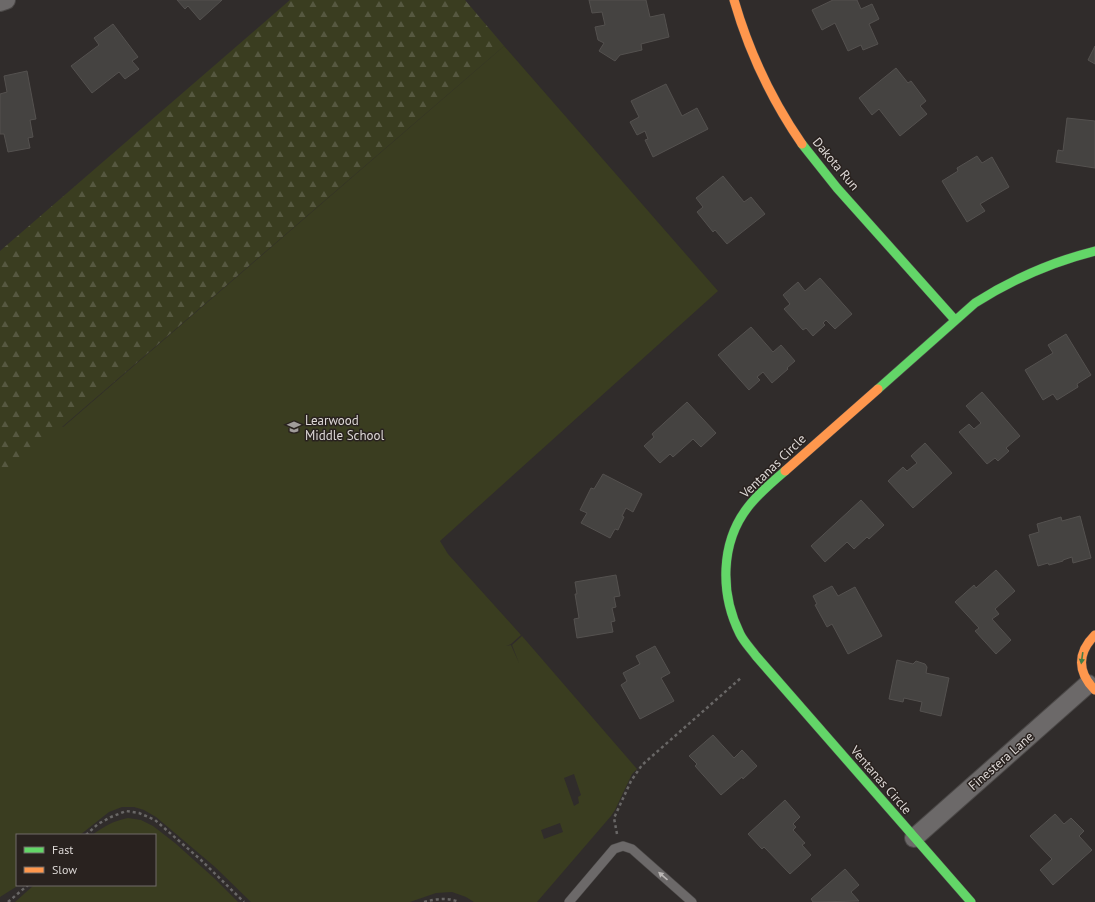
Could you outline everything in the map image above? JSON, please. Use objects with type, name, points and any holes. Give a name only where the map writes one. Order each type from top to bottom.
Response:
[{"type":"street","points":[[0,2],[6,0]]},
{"type":"street","name":"Dakota Run","points":[[734,0],[744,32],[761,73],[778,106],[802,144],[841,191],[955,320]]},
{"type":"street","name":"Ventanas Circle","points":[[971,902],[756,656],[740,634],[730,610],[725,585],[726,566],[730,545],[737,526],[747,509],[763,490],[975,303],[1018,277],[1050,264],[1095,251]]},
{"type":"street","name":"Finestera Lane","points":[[914,838],[1092,687],[1082,672],[1081,658],[1086,644],[1095,635]]},
{"type":"lane","points":[[569,902],[614,849],[623,846],[632,849],[692,902]]},
{"type":"path","points":[[619,847],[614,818],[631,781],[642,766],[660,749],[742,677]]},
{"type":"path","points":[[87,834],[98,824],[111,817],[126,811],[139,813],[155,820],[202,860],[244,902]]},
{"type":"path","points":[[8,902],[27,886]]},
{"type":"path","points":[[424,902],[437,898],[454,900],[458,902]]},
{"type":"green space","points":[[290,0],[465,0],[504,46],[0,479],[0,251]]},
{"type":"green space","name":"Learwood Middle School","points":[[504,46],[718,291],[440,541],[448,554],[521,635],[511,644],[506,646],[511,645],[519,663],[512,645],[522,636],[637,769],[632,774],[611,816],[537,902],[474,902],[466,897],[452,892],[436,893],[410,902],[251,902],[215,867],[156,817],[144,810],[134,807],[122,807],[109,812],[81,834],[16,834],[16,886],[17,886],[0,897],[0,392],[63,427]],"holes":[[[574,774],[581,795],[578,797],[579,803],[574,806],[564,778]],[[560,823],[563,832],[544,839],[541,830]]]},
{"type":"green space","points":[[128,818],[141,820],[153,826],[175,843],[238,902],[15,902],[33,886],[156,886],[156,834],[94,834],[109,824]]},
{"type":"building","points":[[177,0],[222,0],[200,20],[188,6],[185,9]]},
{"type":"building","points":[[589,0],[646,0],[650,17],[664,14],[669,37],[641,44],[642,50],[620,55],[615,61],[599,51],[604,43],[598,40],[595,27],[605,25],[602,12],[592,13]]},
{"type":"building","points":[[833,0],[857,0],[861,9],[872,4],[879,19],[869,24],[878,44],[863,50],[861,45],[848,51],[835,23],[822,30],[812,10]]},
{"type":"building","points":[[113,24],[138,57],[132,61],[139,69],[125,79],[119,72],[92,93],[71,66],[99,45],[94,38]]},
{"type":"building","points":[[1095,46],[1095,64],[1088,60]]},
{"type":"building","points":[[896,68],[908,83],[911,81],[926,101],[920,106],[927,114],[900,136],[879,109],[872,115],[859,98]]},
{"type":"building","points":[[27,71],[36,119],[30,120],[33,137],[28,138],[30,148],[8,152],[4,134],[0,134],[0,94],[7,92],[4,76]]},
{"type":"building","points":[[666,84],[682,116],[697,108],[708,129],[653,157],[645,140],[648,139],[645,131],[637,135],[630,122],[639,117],[631,101]]},
{"type":"building","points":[[1067,118],[1095,121],[1095,168],[1056,162],[1058,150],[1063,151]]},
{"type":"building","points":[[977,156],[982,163],[992,157],[1009,187],[980,204],[985,211],[967,222],[942,181],[958,171],[957,168]]},
{"type":"building","points":[[723,176],[744,202],[751,197],[765,214],[727,244],[715,230],[713,232],[697,212],[703,207],[696,198]]},
{"type":"building","points":[[820,278],[852,314],[835,329],[826,320],[823,323],[825,325],[813,336],[806,328],[803,330],[784,309],[790,304],[783,295],[798,282],[805,291]]},
{"type":"building","points":[[751,327],[773,352],[781,345],[795,361],[772,383],[763,372],[757,377],[760,380],[749,390],[718,355]]},
{"type":"building","points":[[1066,334],[1091,375],[1077,384],[1078,387],[1057,400],[1053,394],[1043,400],[1025,370],[1053,353],[1048,345]]},
{"type":"building","points":[[982,392],[1020,436],[1006,448],[1009,451],[998,461],[995,458],[987,464],[959,432],[969,424],[974,429],[981,423],[966,406]]},
{"type":"building","points":[[687,402],[716,433],[701,447],[693,439],[673,457],[670,454],[660,463],[644,446],[654,437],[652,434]]},
{"type":"building","points":[[925,443],[952,473],[913,508],[888,481],[903,467],[907,471],[917,463],[911,456]]},
{"type":"building","points":[[603,474],[642,494],[633,512],[626,508],[618,530],[615,529],[610,538],[581,523],[587,513],[580,510],[591,488],[594,489]]},
{"type":"building","points":[[861,500],[884,525],[869,539],[867,537],[854,549],[847,542],[825,562],[811,546]]},
{"type":"building","points":[[1080,516],[1091,558],[1073,563],[1072,557],[1049,565],[1048,563],[1038,566],[1029,535],[1039,532],[1037,524],[1061,517],[1062,521]]},
{"type":"building","points":[[996,570],[1015,591],[995,609],[999,614],[992,619],[1011,640],[996,654],[975,631],[979,628],[955,602],[974,585],[976,588]]},
{"type":"building","points":[[616,575],[620,596],[614,597],[616,607],[612,608],[615,621],[611,622],[613,632],[577,638],[574,619],[579,618],[575,594],[577,594],[575,582]]},
{"type":"building","points":[[832,586],[838,596],[855,587],[882,636],[848,654],[832,624],[827,627],[815,605],[817,604],[813,596]]},
{"type":"building","points":[[655,646],[670,673],[661,678],[674,701],[640,719],[621,685],[627,681],[623,673],[640,664],[636,656]]},
{"type":"building","points":[[897,660],[913,664],[916,661],[925,664],[927,667],[926,673],[949,678],[941,716],[920,711],[922,702],[904,698],[903,702],[889,699]]},
{"type":"building","points":[[713,735],[734,758],[742,750],[757,766],[743,779],[742,777],[721,795],[695,766],[697,764],[689,756]]},
{"type":"building","points":[[785,800],[800,817],[793,824],[796,827],[793,830],[805,843],[802,845],[811,855],[790,874],[764,847],[762,849],[748,834]]},
{"type":"building","points":[[1055,814],[1064,824],[1071,818],[1084,831],[1079,836],[1092,850],[1053,885],[1040,870],[1052,859],[1030,836]]},
{"type":"building","points":[[845,869],[859,885],[851,892],[859,901],[813,902],[811,899]]},
{"type":"traffic: fast","points":[[802,144],[837,188],[955,320]]},
{"type":"traffic: fast","points":[[878,389],[975,303],[1004,286],[1033,272],[1063,260],[1095,251]]},
{"type":"traffic: fast","points":[[785,471],[761,492],[748,507],[732,536],[728,552],[726,586],[733,619],[740,634],[756,656],[971,902]]},
{"type":"traffic: slow","points":[[734,0],[762,75],[780,110],[802,144]]},
{"type":"traffic: slow","points":[[785,471],[878,389]]},
{"type":"traffic: slow","points":[[1095,635],[1089,642],[1082,656],[1082,669],[1089,683],[1095,690]]},
{"type":"place","name":"Learwood Middle School","points":[[294,427]]}]
